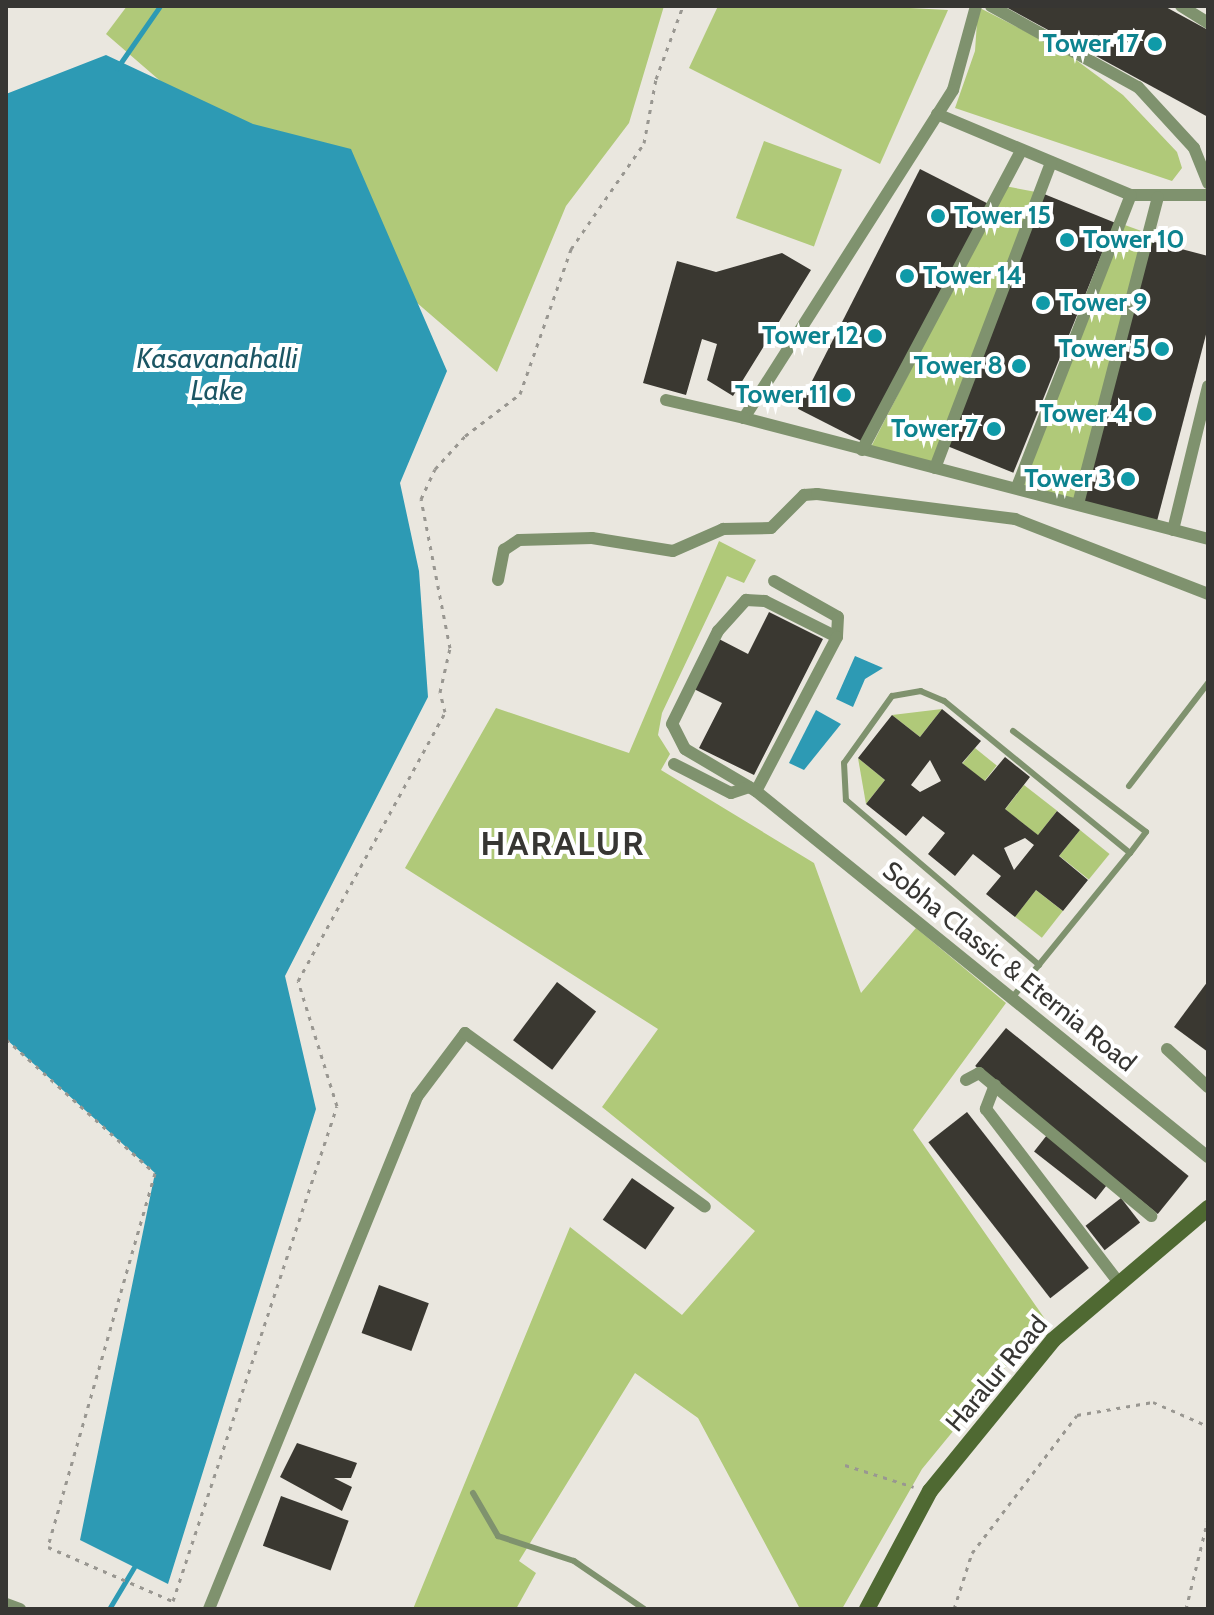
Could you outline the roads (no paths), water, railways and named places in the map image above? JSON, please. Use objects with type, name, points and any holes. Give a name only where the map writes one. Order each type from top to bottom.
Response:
[{"type":"street","points":[[744,418],[937,114],[961,70],[976,6]]},
{"type":"street","points":[[991,6],[1138,87],[1194,148],[1208,183]]},
{"type":"street","points":[[1181,6],[1208,23]]},
{"type":"street","points":[[937,114],[1131,195],[1208,195]]},
{"type":"street","points":[[862,450],[1021,151]]},
{"type":"street","points":[[935,468],[1051,162]]},
{"type":"street","points":[[1017,487],[1131,195]]},
{"type":"street","points":[[1078,504],[1158,197]]},
{"type":"street","points":[[1173,530],[1208,386]]},
{"type":"street","points":[[666,400],[1017,487],[1208,539]]},
{"type":"street","points":[[498,580],[504,550],[519,540],[592,538],[673,551],[723,529],[771,528],[804,495],[817,494],[1015,519],[1208,594]]},
{"type":"street","points":[[674,764],[731,793],[753,789],[837,637],[838,617],[774,581]]},
{"type":"street","name":"Sobha Classic & Eternia Road","points":[[837,637],[755,600],[739,603],[718,631],[672,724],[685,749],[753,789],[1208,1157]]},
{"type":"street","points":[[209,1609],[417,1097],[465,1033],[705,1207]]},
{"type":"street","points":[[1167,1049],[1208,1087]]},
{"type":"street","points":[[966,1080],[975,1072],[995,1085],[1151,1216]]},
{"type":"street","points":[[995,1085],[986,1109],[1119,1283]]},
{"type":"street","name":"Haralur Road","points":[[867,1609],[930,1491],[1053,1340],[1208,1208]]},
{"type":"street","points":[[6,1604],[20,1609]]},
{"type":"lane","points":[[1129,786],[1208,683]]},
{"type":"lane","points":[[1039,965],[846,800],[844,763],[892,696],[921,691],[944,701],[1130,853]]},
{"type":"lane","points":[[1012,998],[1146,832],[1013,731]]},
{"type":"lane","points":[[473,1493],[498,1536],[574,1561],[644,1609]]},
{"type":"water","name":"Kasavanahalli Lake","points":[[106,55],[253,124],[351,149],[447,371],[400,483],[419,571],[428,697],[285,976],[316,1109],[168,1584],[80,1540],[155,1173],[6,1039],[6,94]]},
{"type":"water","points":[[855,656],[883,668],[865,679],[853,707],[836,699]]},
{"type":"water","points":[[816,710],[841,724],[804,770],[789,763]]},
{"type":"waterway","points":[[117,68],[160,6]]},
{"type":"waterway","points":[[109,1609],[134,1567]]},
{"type":"place","name":"Tower 17","points":[[1155,44]]},
{"type":"place","name":"Tower 15","points":[[938,216]]},
{"type":"place","name":"Tower 10","points":[[1067,240]]},
{"type":"place","name":"Tower 14","points":[[907,276]]},
{"type":"place","name":"Tower 9","points":[[1043,303]]},
{"type":"place","name":"Tower 12","points":[[875,336]]},
{"type":"place","name":"Tower 5","points":[[1162,349]]},
{"type":"place","name":"Tower 8","points":[[1019,366]]},
{"type":"place","name":"Tower 11","points":[[844,395]]},
{"type":"place","name":"Tower 4","points":[[1145,414]]},
{"type":"place","name":"Tower 7","points":[[994,429]]},
{"type":"place","name":"Tower 3","points":[[1128,479]]},
{"type":"district","name":"HARALUR","points":[[563,844]]}]
